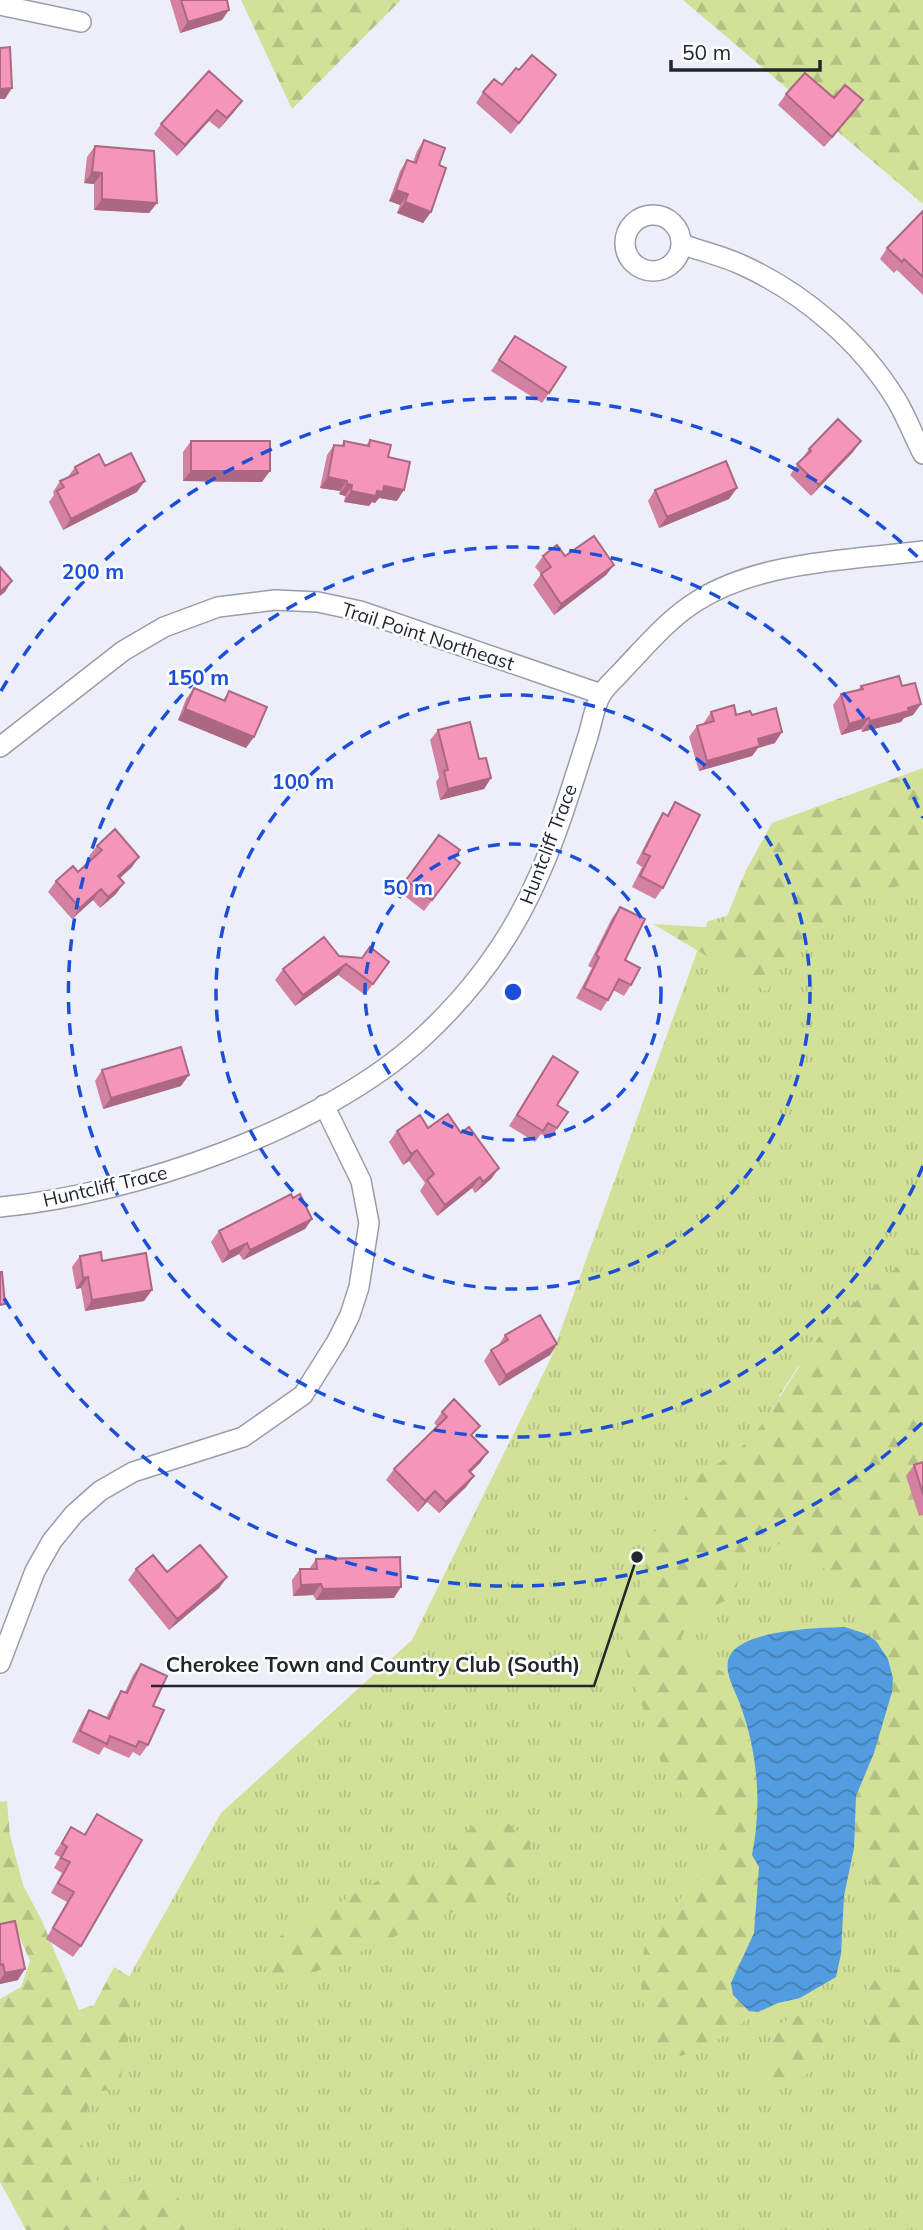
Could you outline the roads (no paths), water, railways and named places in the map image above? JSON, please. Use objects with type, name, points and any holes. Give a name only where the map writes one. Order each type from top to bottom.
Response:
[{"type":"street","points":[[0,5],[80,22]]},
{"type":"street","points":[[681,244],[742,265],[779,284],[823,315],[865,358],[897,401],[923,454]]},
{"type":"street","name":"Huntcliff Trace","points":[[0,1207],[68,1197],[197,1162],[258,1137],[324,1105],[376,1075],[420,1040],[460,1001],[494,957],[519,917],[540,874],[601,694],[656,634],[695,602],[729,584],[776,570],[923,551]]},
{"type":"street","name":"Trail Point Northeast","points":[[0,747],[122,651],[164,627],[218,607],[275,600],[318,602],[360,611],[601,694]]},
{"type":"street","points":[[0,1663],[35,1571],[52,1541],[74,1514],[100,1491],[133,1472],[243,1437],[303,1395],[337,1341],[350,1315],[359,1287],[369,1223],[361,1181],[324,1105]]},
{"type":"water","points":[[845,1627],[866,1634],[876,1641],[888,1659],[893,1678],[892,1692],[874,1753],[856,1796],[854,1848],[844,1896],[841,1954],[836,1977],[800,1998],[778,2003],[758,2012],[749,2011],[733,1995],[731,1983],[754,1933],[759,1867],[752,1855],[757,1818],[757,1780],[747,1725],[730,1679],[728,1661],[734,1650],[761,1636]]},
{"type":"place","name":"Cherokee Town and Country Club (South)","points":[[637,1557]]}]
